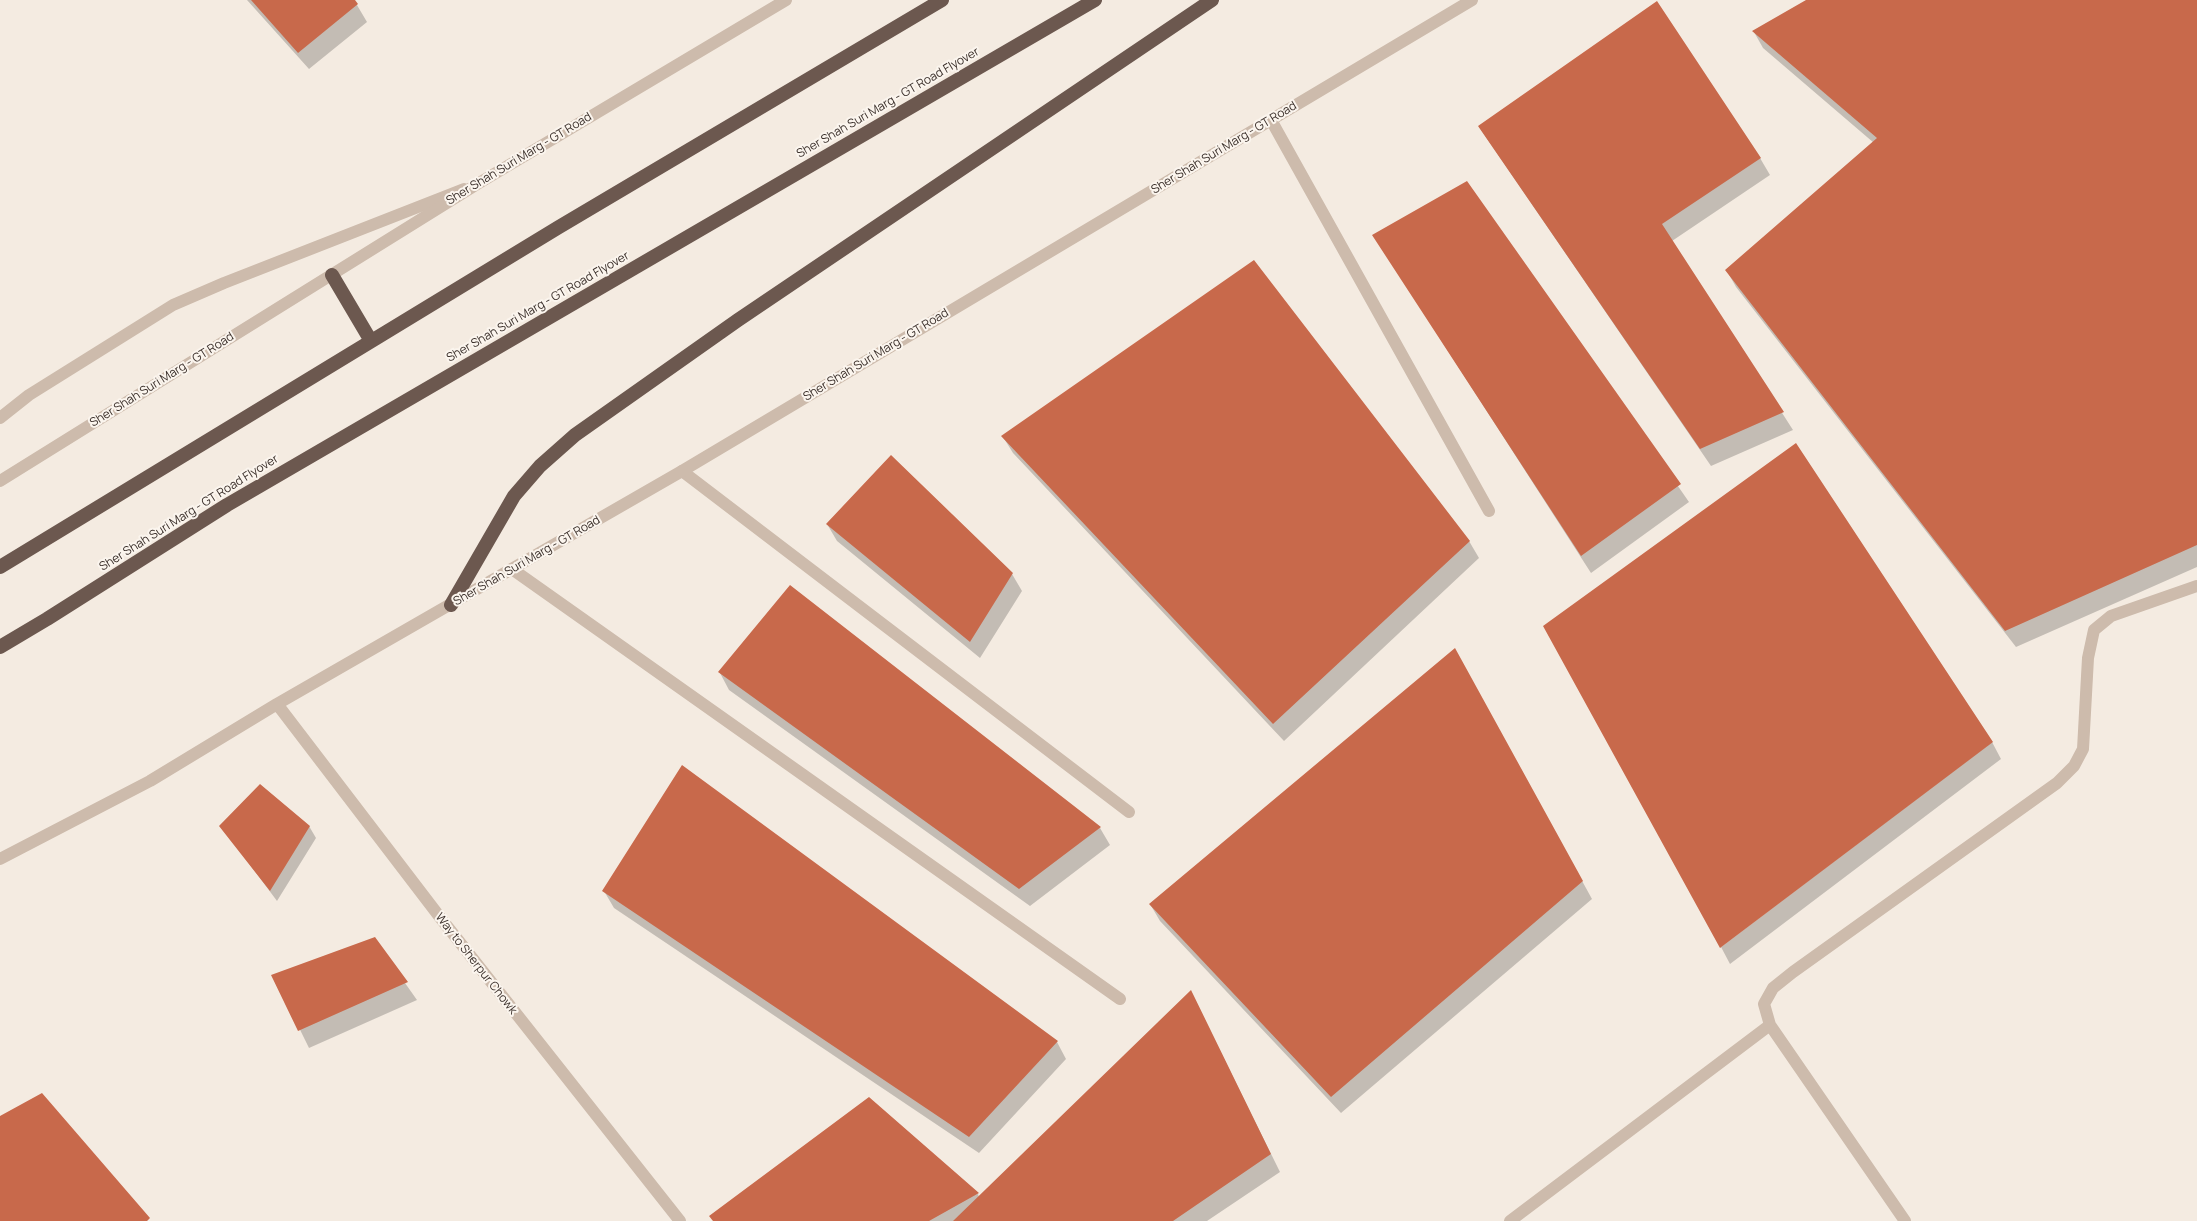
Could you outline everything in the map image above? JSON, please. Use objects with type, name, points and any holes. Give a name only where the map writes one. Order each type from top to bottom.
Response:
[{"type":"highway","points":[[0,567],[567,222],[942,0]]},
{"type":"highway","name":"Sher Shah Suri Marg - GT Road Flyover","points":[[0,646],[55,614],[227,505],[1095,0]]},
{"type":"highway","points":[[451,605],[514,496],[540,466],[575,435],[738,320],[1212,0]]},
{"type":"highway","points":[[332,275],[372,341]]},
{"type":"street","name":"Sher Shah Suri Marg - GT Road","points":[[0,481],[478,183],[786,0]]},
{"type":"street","name":"Sher Shah Suri Marg - GT Road","points":[[0,859],[150,781],[277,704],[682,472],[1472,0]]},
{"type":"street","points":[[1271,120],[1489,510]]},
{"type":"street","points":[[0,418],[28,395],[173,305],[478,183]]},
{"type":"street","points":[[682,472],[1129,812]]},
{"type":"street","points":[[512,569],[1120,999]]},
{"type":"street","points":[[1905,1221],[1770,1025],[1764,1004],[1773,988],[2057,783],[2074,766],[2083,749],[2088,658],[2094,630],[2111,616],[2197,586]]},
{"type":"street","name":"Way to Sherpur Chowk","points":[[277,704],[438,916],[680,1221]]},
{"type":"street","points":[[1510,1221],[1770,1025]]},
{"type":"building","points":[[251,0],[355,0],[358,4],[298,53]]},
{"type":"building","points":[[1806,0],[2197,0],[2197,545],[2005,631],[1725,270],[1877,138],[1752,31]]},
{"type":"building","points":[[1657,1],[1761,158],[1662,224],[1784,412],[1700,449],[1478,126]]},
{"type":"building","points":[[1467,181],[1681,484],[1581,556],[1372,235]]},
{"type":"building","points":[[1254,260],[1470,541],[1273,724],[1001,436]]},
{"type":"building","points":[[1796,443],[1993,742],[1720,948],[1543,626]]},
{"type":"building","points":[[891,455],[1013,573],[970,642],[826,524]]},
{"type":"building","points":[[790,585],[1101,827],[1019,889],[718,672]]},
{"type":"building","points":[[1455,648],[1583,881],[1331,1097],[1149,904]]},
{"type":"building","points":[[682,765],[1058,1041],[969,1137],[602,891]]},
{"type":"building","points":[[260,784],[310,826],[270,891],[219,826]]},
{"type":"building","points":[[375,937],[408,982],[298,1031],[271,975]]},
{"type":"building","points":[[1191,990],[1271,1154],[1173,1221],[953,1221]]},
{"type":"building","points":[[42,1093],[150,1218],[147,1221],[0,1221],[0,1116]]},
{"type":"building","points":[[869,1097],[979,1193],[929,1221],[713,1221],[709,1216]]}]
